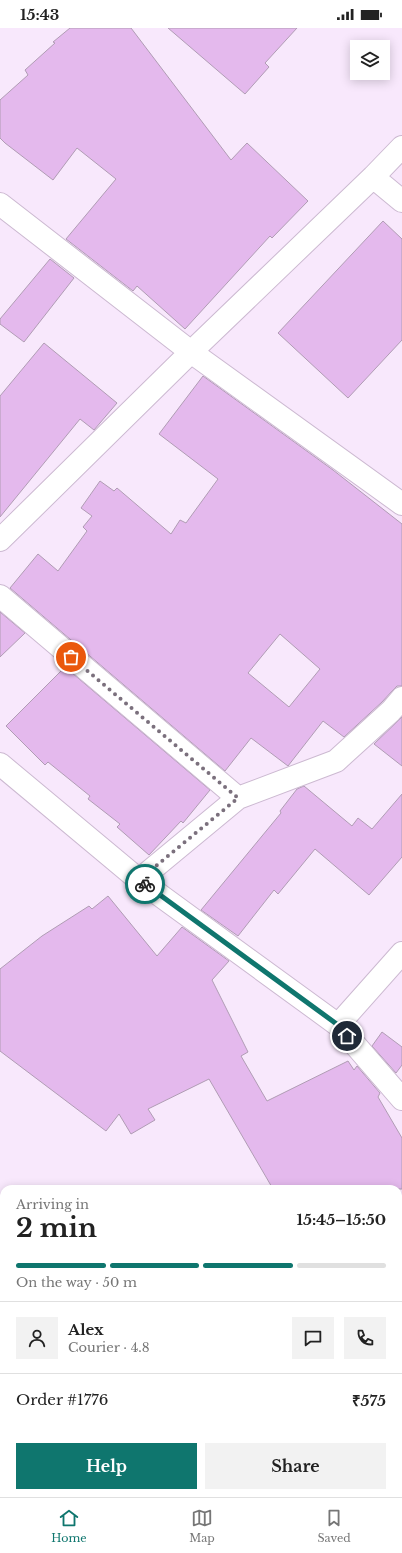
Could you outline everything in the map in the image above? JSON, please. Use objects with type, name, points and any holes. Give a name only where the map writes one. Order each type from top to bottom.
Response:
[{"type":"street","points":[[0,540],[191,352],[373,178],[402,147]]},
{"type":"street","points":[[373,178],[402,201]]},
{"type":"street","points":[[0,204],[191,352],[402,504]]},
{"type":"street","points":[[0,596],[238,798]]},
{"type":"street","points":[[139,880],[238,798],[336,761],[391,711],[402,698]]},
{"type":"street","points":[[0,764],[139,880],[338,1025],[402,1099]]},
{"type":"street","points":[[338,1025],[402,953]]},
{"type":"building","points":[[70,28],[131,28],[231,160],[247,143],[308,201],[272,238],[270,236],[185,329],[137,286],[133,291],[66,239],[116,179],[77,148],[53,180],[0,138],[0,100],[28,75],[25,70],[55,43],[53,42]]},
{"type":"building","points":[[168,28],[297,28],[265,63],[269,67],[245,94]]},
{"type":"building","points":[[383,221],[402,239],[402,340],[348,398],[278,333]]},
{"type":"building","points":[[50,259],[74,278],[24,342],[0,324],[0,319]]},
{"type":"building","points":[[44,343],[117,403],[94,430],[80,419],[0,517],[0,396]]},
{"type":"building","points":[[203,376],[333,470],[402,524],[402,686],[397,686],[344,737],[323,721],[288,766],[251,738],[225,771],[10,588],[38,554],[58,571],[87,531],[83,527],[92,516],[81,508],[100,481],[114,491],[117,488],[171,534],[180,520],[186,523],[218,479],[159,434]],"holes":[[[280,634],[320,669],[289,707],[248,673]]]},
{"type":"building","points":[[0,612],[25,633],[0,657]]},
{"type":"building","points":[[65,667],[210,790],[183,823],[181,821],[149,855],[117,827],[120,824],[88,799],[90,796],[48,762],[45,765],[6,726]]},
{"type":"building","points":[[402,717],[402,766],[374,744]]},
{"type":"building","points":[[304,786],[352,826],[358,818],[372,829],[402,794],[402,857],[369,895],[315,849],[278,894],[274,890],[238,936],[201,910],[281,813],[280,811],[297,789]]},
{"type":"building","points":[[108,896],[157,956],[182,927],[229,961],[212,980],[248,1052],[241,1056],[267,1101],[348,1061],[354,1070],[357,1066],[380,1093],[378,1097],[402,1138],[402,1185],[271,1185],[209,1079],[148,1109],[155,1120],[131,1134],[119,1114],[106,1131],[0,1051],[0,969],[42,936],[89,906],[92,909]]},
{"type":"building","points":[[382,1032],[402,1047],[402,1065],[396,1073],[372,1046]]},
{"type":"way so far","points":[[71,657],[238,798],[139,880],[145,884]]},
{"type":"route","points":[[145,884],[338,1025],[347,1036]]}]
